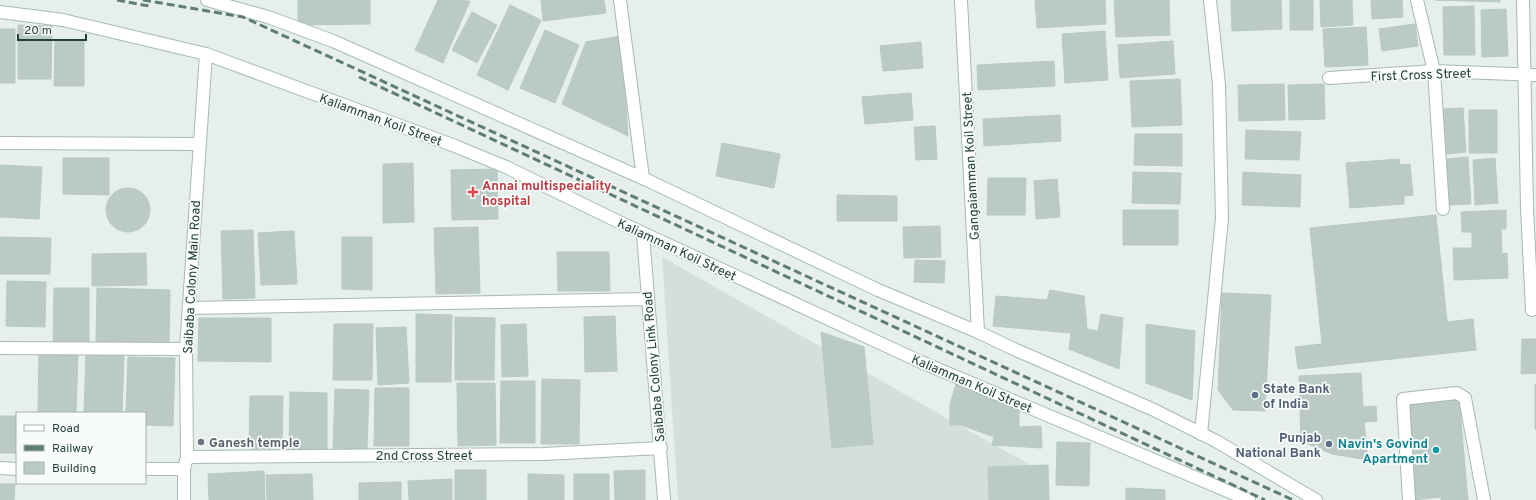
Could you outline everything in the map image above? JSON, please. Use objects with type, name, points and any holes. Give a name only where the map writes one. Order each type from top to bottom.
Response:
[{"type":"street","points":[[207,0],[268,17],[333,42],[643,178],[878,290],[978,332],[1152,409],[1201,434],[1316,500]]},
{"type":"street","points":[[620,0],[643,178]]},
{"type":"street","name":"Gangaiamman Koil Street","points":[[961,0],[978,332]]},
{"type":"street","points":[[1201,434],[1222,218],[1219,85],[1210,0]]},
{"type":"street","points":[[1417,0],[1434,71],[1443,208]]},
{"type":"street","points":[[1524,0],[1531,75],[1527,208],[1532,310]]},
{"type":"street","name":"Kaliamman Koil Street","points":[[0,12],[63,20],[206,54],[506,167],[643,234],[921,362],[1249,500]]},
{"type":"street","name":"Saibaba Colony Main Road","points":[[184,500],[188,308],[206,54]]},
{"type":"street","name":"First Cross Street","points":[[1329,78],[1434,71],[1531,75]]},
{"type":"street","points":[[0,143],[199,144]]},
{"type":"street","name":"Saibaba Colony Link Road","points":[[643,234],[664,500]]},
{"type":"street","points":[[188,308],[647,299]]},
{"type":"street","points":[[0,348],[186,349]]},
{"type":"street","points":[[1409,500],[1402,399],[1457,393],[1465,398],[1484,500]]},
{"type":"street","name":"2nd Cross Street","points":[[146,469],[185,463],[543,454],[661,448]]},
{"type":"street","points":[[0,468],[16,469]]},
{"type":"shaded area","points":[[662,257],[1046,474],[1046,500],[678,500]]},
{"type":"building","points":[[298,0],[370,0],[370,24],[298,25]]},
{"type":"building","points":[[438,0],[470,1],[443,63],[415,50]]},
{"type":"building","points":[[541,0],[604,0],[606,13],[543,21]]},
{"type":"building","points":[[1035,0],[1105,0],[1106,24],[1037,28]]},
{"type":"building","points":[[1114,0],[1169,0],[1170,35],[1116,37]]},
{"type":"building","points":[[1231,0],[1281,0],[1282,29],[1232,31]]},
{"type":"building","points":[[1290,0],[1313,0],[1313,30],[1290,30]]},
{"type":"building","points":[[1320,0],[1352,0],[1353,25],[1321,27]]},
{"type":"building","points":[[1371,0],[1402,0],[1403,17],[1372,19]]},
{"type":"building","points":[[1435,0],[1500,0],[1500,2]]},
{"type":"building","points":[[510,5],[541,20],[508,90],[477,75]]},
{"type":"building","points":[[1474,6],[1475,55],[1444,55],[1443,7]]},
{"type":"building","points":[[1506,9],[1508,56],[1482,57],[1481,10]]},
{"type":"building","points":[[472,12],[497,25],[477,63],[452,50]]},
{"type":"building","points":[[1415,24],[1418,46],[1382,51],[1379,29]]},
{"type":"building","points":[[18,25],[52,26],[51,79],[18,79]]},
{"type":"building","points":[[1366,27],[1368,65],[1325,67],[1323,29]]},
{"type":"building","points":[[0,29],[15,29],[15,83],[0,83]]},
{"type":"building","points":[[545,30],[579,45],[555,103],[520,88]]},
{"type":"building","points":[[1105,31],[1108,80],[1065,83],[1062,34]]},
{"type":"building","points":[[621,36],[628,136],[562,104],[586,42]]},
{"type":"building","points":[[55,40],[84,40],[84,86],[54,86]]},
{"type":"building","points":[[1173,41],[1175,74],[1120,78],[1118,45]]},
{"type":"building","points":[[921,42],[923,68],[883,71],[880,46]]},
{"type":"building","points":[[1054,61],[1055,86],[978,90],[977,65]]},
{"type":"building","points":[[1180,79],[1182,125],[1132,127],[1130,81]]},
{"type":"building","points":[[1284,84],[1285,120],[1239,121],[1238,85]]},
{"type":"building","points":[[1324,84],[1325,119],[1289,120],[1288,85]]},
{"type":"building","points":[[911,93],[913,120],[865,124],[862,97]]},
{"type":"building","points":[[1463,108],[1466,152],[1446,154],[1443,109]]},
{"type":"building","points":[[1469,110],[1497,110],[1497,153],[1469,153]]},
{"type":"building","points":[[1060,115],[1061,141],[984,146],[983,119]]},
{"type":"building","points":[[935,126],[937,159],[916,160],[914,127]]},
{"type":"building","points":[[1246,130],[1301,132],[1299,160],[1245,159]]},
{"type":"building","points":[[1135,134],[1182,134],[1182,166],[1134,165]]},
{"type":"building","points":[[722,143],[780,154],[774,188],[716,176]]},
{"type":"building","points":[[1468,157],[1471,204],[1450,205],[1447,159]]},
{"type":"building","points":[[63,158],[109,158],[109,195],[63,194]]},
{"type":"building","points":[[1495,158],[1498,203],[1475,205],[1473,160]]},
{"type":"building","points":[[1399,159],[1400,165],[1410,164],[1413,195],[1404,196],[1404,204],[1350,208],[1346,163]]},
{"type":"building","points":[[413,163],[414,222],[383,223],[383,164]]},
{"type":"building","points":[[0,165],[42,167],[39,219],[0,217]]},
{"type":"building","points":[[497,169],[498,219],[452,220],[451,170]]},
{"type":"building","points":[[1133,172],[1181,173],[1180,204],[1132,203]]},
{"type":"building","points":[[1243,172],[1301,175],[1300,207],[1242,205]]},
{"type":"building","points":[[988,178],[1026,178],[1025,215],[987,215]]},
{"type":"building","points":[[1057,179],[1060,217],[1036,219],[1034,181]]},
{"type":"building","points":[[128,188],[140,192],[146,198],[150,210],[146,222],[140,228],[128,232],[116,228],[110,222],[106,210],[110,198],[116,192]]},
{"type":"building","points":[[837,195],[897,196],[897,221],[837,221]]},
{"type":"building","points":[[1123,210],[1178,210],[1178,245],[1123,245]]},
{"type":"building","points":[[1506,210],[1506,229],[1501,229],[1502,254],[1507,253],[1508,278],[1454,280],[1453,248],[1472,248],[1472,232],[1462,232],[1461,212]]},
{"type":"building","points":[[1436,215],[1447,322],[1473,319],[1476,350],[1298,369],[1295,347],[1322,344],[1310,228]]},
{"type":"building","points":[[940,226],[941,257],[904,258],[903,227]]},
{"type":"building","points":[[478,227],[480,293],[436,294],[434,228]]},
{"type":"building","points":[[253,230],[255,298],[223,299],[221,231]]},
{"type":"building","points":[[294,231],[297,284],[261,285],[258,233]]},
{"type":"building","points":[[0,237],[51,238],[50,274],[0,274]]},
{"type":"building","points":[[342,237],[372,237],[372,290],[342,289]]},
{"type":"building","points":[[557,252],[609,252],[610,291],[558,291]]},
{"type":"building","points":[[146,253],[147,285],[92,286],[92,254]]},
{"type":"building","points":[[915,260],[945,261],[944,283],[914,282]]},
{"type":"building","points":[[7,281],[46,282],[45,327],[6,326]]},
{"type":"building","points":[[54,288],[89,288],[89,344],[53,344]]},
{"type":"building","points":[[97,288],[170,290],[169,344],[96,342]]},
{"type":"building","points":[[1050,290],[1084,296],[1087,329],[1098,331],[1101,314],[1123,318],[1119,369],[1069,349],[1071,333],[993,326],[996,296],[1047,300]]},
{"type":"building","points":[[1222,293],[1271,295],[1265,411],[1233,410],[1218,390]]},
{"type":"building","points":[[416,314],[452,315],[451,382],[416,382]]},
{"type":"building","points":[[615,316],[617,371],[585,372],[584,317]]},
{"type":"building","points":[[455,317],[495,318],[494,380],[455,380]]},
{"type":"building","points":[[199,318],[271,318],[271,362],[198,361]]},
{"type":"building","points":[[334,324],[373,324],[372,380],[333,380]]},
{"type":"building","points":[[526,324],[528,376],[502,377],[501,325]]},
{"type":"building","points":[[1146,324],[1195,331],[1192,400],[1146,383]]},
{"type":"building","points":[[406,327],[409,383],[378,385],[376,328]]},
{"type":"building","points":[[821,332],[864,347],[873,444],[832,448]]},
{"type":"building","points":[[1522,339],[1536,339],[1536,373],[1521,374]]},
{"type":"building","points":[[39,351],[78,353],[76,412],[38,412]]},
{"type":"building","points":[[86,354],[124,356],[122,412],[84,412]]},
{"type":"building","points":[[128,357],[175,358],[173,426],[146,425],[146,412],[126,412]]},
{"type":"building","points":[[1361,373],[1363,407],[1376,406],[1377,421],[1364,422],[1368,460],[1332,454],[1301,441],[1299,376]]},
{"type":"building","points":[[542,379],[580,380],[579,444],[541,444]]},
{"type":"building","points":[[501,381],[535,381],[535,443],[500,443]]},
{"type":"building","points":[[457,383],[495,383],[496,445],[458,446]]},
{"type":"building","points":[[956,384],[1019,406],[1019,427],[1041,426],[1042,448],[992,445],[994,437],[961,425],[950,425],[950,404]]},
{"type":"building","points":[[1536,384],[1536,429],[1535,429]]},
{"type":"building","points":[[375,388],[409,388],[409,446],[374,446]]},
{"type":"building","points":[[335,389],[369,390],[367,449],[333,448]]},
{"type":"building","points":[[290,392],[327,393],[327,450],[289,450]]},
{"type":"building","points":[[250,396],[283,396],[282,449],[249,449]]},
{"type":"building","name":"Navin's Govind Apartment","points":[[1459,398],[1468,500],[1441,500],[1441,497],[1414,500],[1405,403]]},
{"type":"building","points":[[0,416],[16,416],[16,453],[0,453]]},
{"type":"building","points":[[1057,442],[1090,443],[1089,486],[1056,485]]},
{"type":"building","points":[[1048,465],[1049,500],[989,500],[988,467]]},
{"type":"building","points":[[455,470],[486,470],[486,500],[455,500]]},
{"type":"building","points":[[645,470],[645,500],[615,500],[614,471]]},
{"type":"building","points":[[264,471],[265,500],[209,500],[208,474]]},
{"type":"building","points":[[312,474],[313,500],[267,500],[266,475]]},
{"type":"building","points":[[528,474],[564,475],[564,500],[528,500]]},
{"type":"building","points":[[574,474],[609,474],[609,500],[574,500]]},
{"type":"building","points":[[452,479],[452,500],[409,500],[408,481]]},
{"type":"building","points":[[401,482],[401,500],[359,500],[359,483]]},
{"type":"building","points":[[0,484],[15,484],[14,500],[0,500]]},
{"type":"building","points":[[1126,488],[1165,490],[1165,500],[1126,500]]},
{"type":"railway","points":[[117,0],[149,6]]},
{"type":"railway","points":[[143,0],[243,17],[1293,500]]},
{"type":"railway","points":[[359,77],[1265,500]]},
{"type":"place","name":"Annai multispeciality hospital","points":[[473,192]]},
{"type":"place","name":"State Bank of India","points":[[1255,395]]},
{"type":"place","name":"Ganesh temple","points":[[201,442]]},
{"type":"place","name":"Punjab National Bank","points":[[1329,444]]},
{"type":"place","name":"Navin's Govind Apartment","points":[[1436,450]]}]
